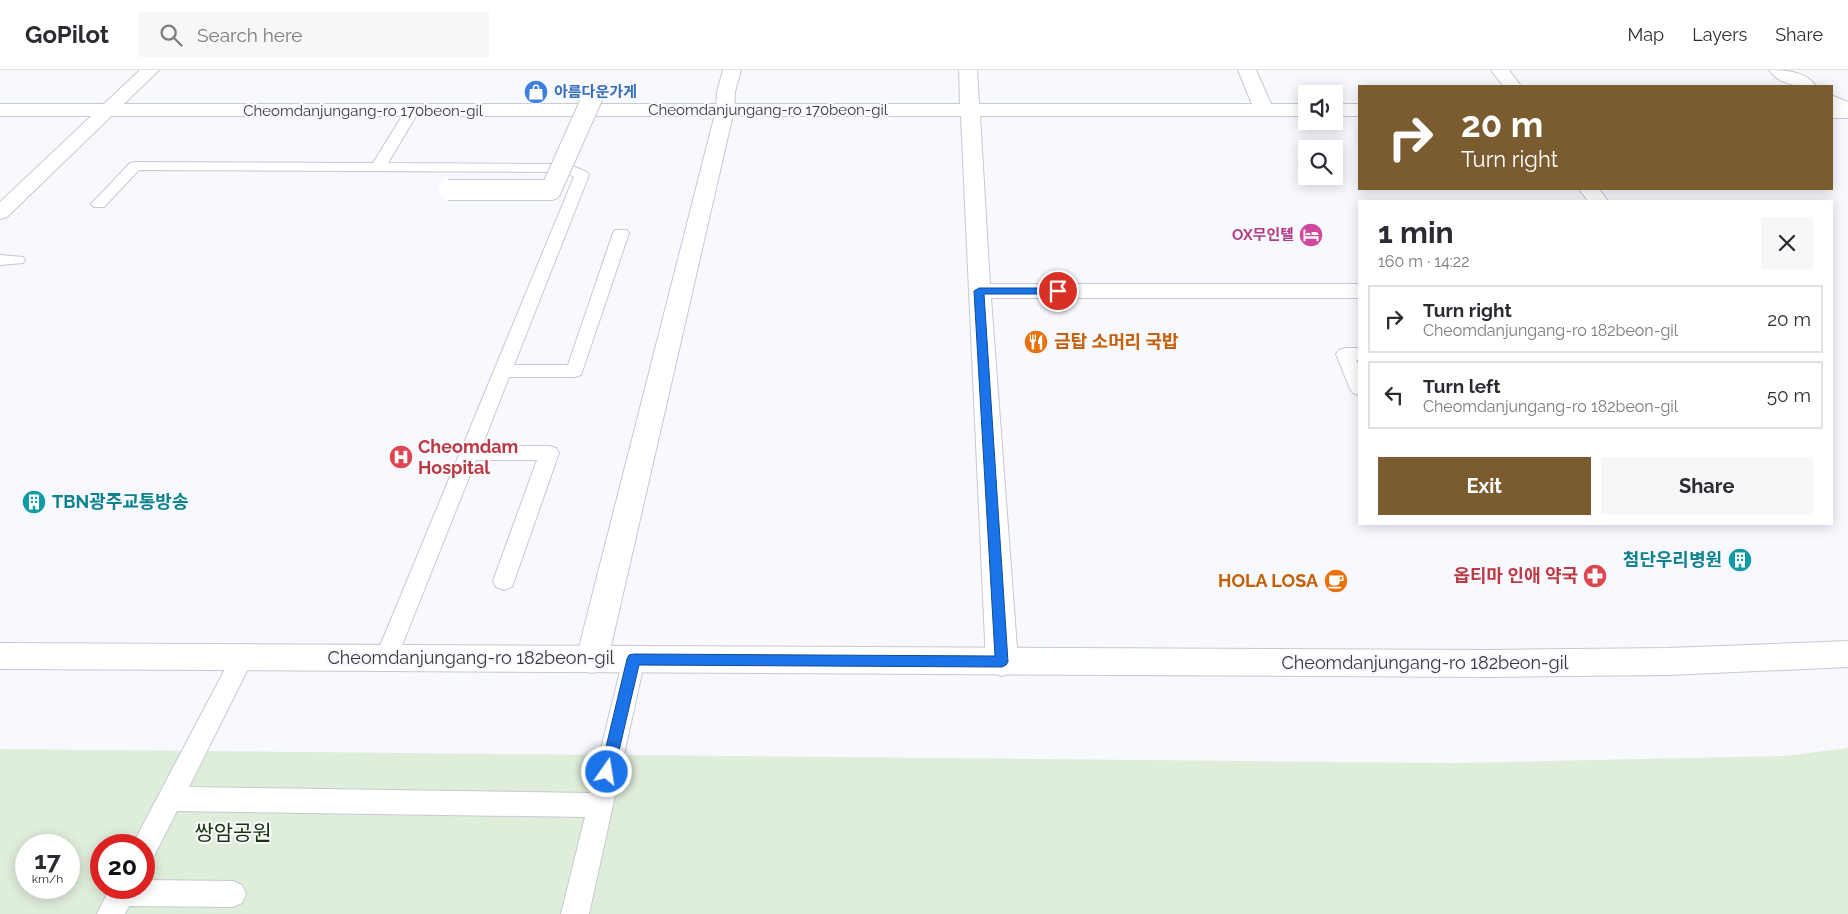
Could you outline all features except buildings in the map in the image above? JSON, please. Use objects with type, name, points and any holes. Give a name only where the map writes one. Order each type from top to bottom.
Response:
[{"type":"street","points":[[0,213],[150,70]]},
{"type":"street","points":[[592,659],[726,110],[726,92],[732,70]]},
{"type":"street","points":[[968,70],[979,291],[1002,662]]},
{"type":"street","points":[[1247,70],[1264,110]]},
{"type":"street","points":[[1500,70],[1511,85]]},
{"type":"street","points":[[1778,70],[1805,85]]},
{"type":"street","points":[[448,190],[551,190],[594,94]]},
{"type":"street","points":[[1833,101],[1848,110]]},
{"type":"street","name":"Cheomdanjungang-ro 170beon-gil","points":[[0,110],[1298,110]]},
{"type":"street","points":[[1343,110],[1358,110]]},
{"type":"street","points":[[1833,112],[1848,110]]},
{"type":"street","points":[[1589,190],[1597,200]]},
{"type":"street","points":[[979,291],[1358,291]]},
{"type":"street","name":"Cheomdanjungang-ro 182beon-gil","points":[[0,656],[1002,662],[1582,663],[1784,658],[1848,654]]},
{"type":"lane","points":[[378,167],[412,111]]},
{"type":"lane","points":[[99,204],[135,166],[568,168],[582,174],[386,658]]},
{"type":"lane","points":[[502,371],[576,371],[622,234]]},
{"type":"lane","points":[[0,260],[17,260]]},
{"type":"lane","points":[[1358,354],[1345,354],[1358,386]]},
{"type":"lane","points":[[469,453],[549,453],[504,582]]},
{"type":"lane","points":[[152,834],[243,657]]},
{"type":"lane","points":[[575,914],[634,659]]},
{"type":"lane","points":[[169,799],[600,804]]},
{"type":"lane","points":[[155,897],[233,894]]},
{"type":"green space","name":"쌍암공원","points":[[1848,748],[1848,914],[0,914],[0,749],[1453,763],[1785,756]]},
{"type":"place","name":"아름다운가게","points":[[536,92]]},
{"type":"place","name":"OX무인텔","points":[[1311,235]]},
{"type":"place","name":"금탑 소머리 국밥","points":[[1036,342]]},
{"type":"place","name":"Cheomdam Hospital","points":[[401,457]]},
{"type":"place","name":"TBN광주교통방송","points":[[34,502]]},
{"type":"place","name":"첨단우리병원","points":[[1740,560]]},
{"type":"place","name":"옵티마 인애 약국","points":[[1595,576]]},
{"type":"place","name":"HOLA LOSA","points":[[1336,581]]},
{"type":"route","points":[[607,772],[634,659],[1002,662],[979,291],[1058,291]]}]
